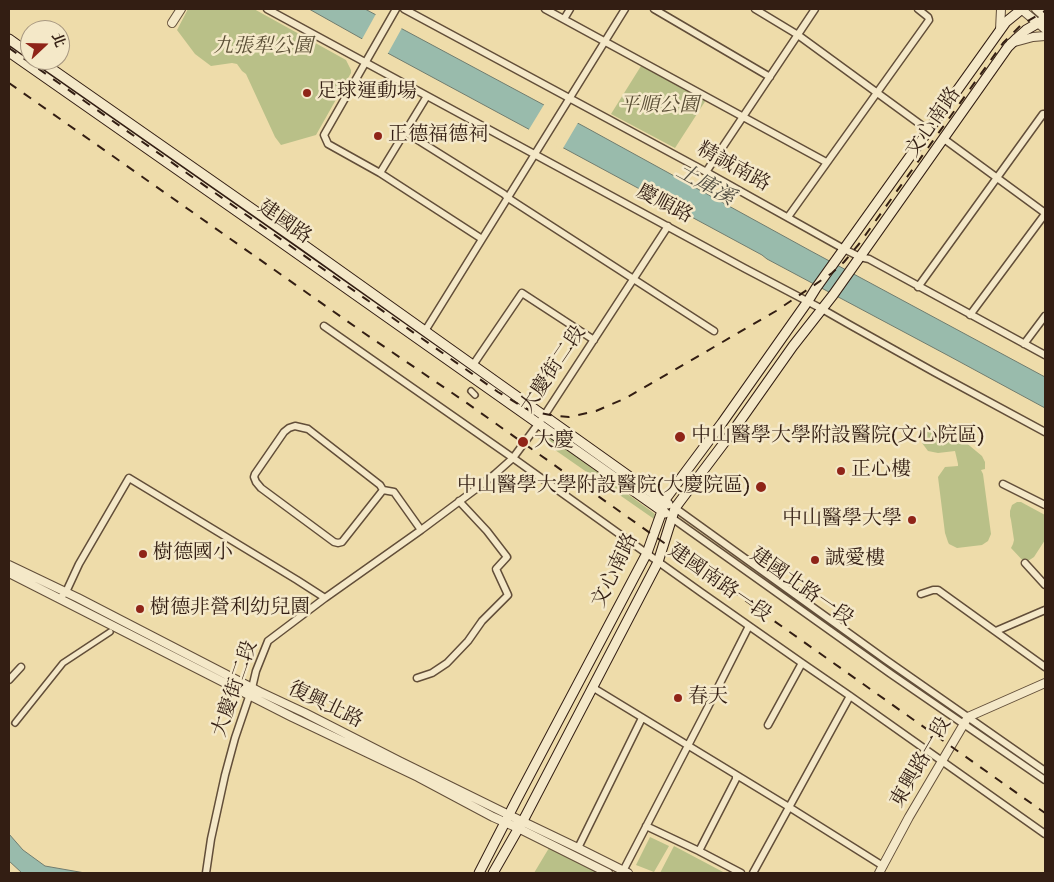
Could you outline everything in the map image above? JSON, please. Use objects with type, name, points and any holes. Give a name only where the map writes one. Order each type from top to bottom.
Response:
[{"type":"main road","name":"文心南路","points":[[480,873],[647,553],[664,501],[722,423],[1000,30],[1021,9]]},
{"type":"main road","name":"文心南路","points":[[493,873],[658,562],[675,508],[860,257],[1011,43],[1026,30],[1043,20]]},
{"type":"main road","points":[[9,39],[20,47]]},
{"type":"main road","name":"建國路","points":[[9,52],[538,424]]},
{"type":"main road","name":"建國路","points":[[53,70],[544,416]]},
{"type":"main road","name":"建國北路一段","points":[[544,416],[675,508]]},
{"type":"main road","name":"建國北路一段","points":[[538,424],[672,518]]},
{"type":"street","points":[[172,23],[181,9]]},
{"type":"street","name":"慶順路","points":[[266,9],[808,301],[1045,432]]},
{"type":"street","points":[[396,9],[324,135],[328,144],[380,173],[482,239]]},
{"type":"street","name":"精誠南路","points":[[404,9],[706,172],[844,249],[869,260],[1045,355]]},
{"type":"street","points":[[545,9],[826,162]]},
{"type":"street","points":[[564,19],[570,9]]},
{"type":"street","points":[[425,331],[625,9]]},
{"type":"street","points":[[654,9],[770,77]]},
{"type":"street","points":[[755,9],[798,35],[928,130]]},
{"type":"street","points":[[706,172],[815,9]]},
{"type":"street","points":[[788,217],[929,20],[918,9]]},
{"type":"street","points":[[1000,30],[1001,9]]},
{"type":"street","points":[[1021,9],[1043,20]]},
{"type":"street","points":[[1036,9],[1043,20],[1045,29]]},
{"type":"street","points":[[1011,43],[1045,36]]},
{"type":"street","points":[[380,173],[427,96]]},
{"type":"street","points":[[918,287],[996,178],[1043,114],[1045,114]]},
{"type":"street","points":[[405,132],[714,331]]},
{"type":"street","points":[[944,139],[1045,213],[970,314]]},
{"type":"street","name":"大慶街二段","points":[[206,873],[211,839],[225,775],[256,671],[268,641],[421,530],[495,474],[513,458],[544,416],[668,226]]},
{"type":"street","points":[[473,365],[522,293],[594,340]]},
{"type":"street","points":[[1024,344],[1045,316]]},
{"type":"street","name":"建國南路一段","points":[[324,326],[1045,834]]},
{"type":"street","points":[[383,490],[342,542],[338,543],[334,542],[261,488],[254,477],[284,432],[295,426],[308,429],[380,485],[383,490],[394,492],[421,530]]},
{"type":"street","points":[[63,595],[129,478],[325,598]]},
{"type":"street","points":[[1003,484],[1045,505]]},
{"type":"street","points":[[417,678],[432,673],[447,664],[482,621],[508,595],[496,569],[507,557],[487,531],[459,501]]},
{"type":"street","name":"建國北路一段","points":[[675,508],[886,660],[1045,780]]},
{"type":"street","name":"建國北路一段","points":[[672,518],[966,720],[1045,771]]},
{"type":"street","points":[[1025,563],[1045,585]]},
{"type":"street","name":"復興北路","points":[[9,565],[63,595],[107,623],[251,691],[306,714],[507,819],[578,848],[624,873]]},
{"type":"street","name":"復興北路","points":[[9,573],[63,595]]},
{"type":"street","points":[[922,594],[938,590],[1045,667]]},
{"type":"street","points":[[996,631],[1045,610]]},
{"type":"street","points":[[624,873],[646,826],[749,626]]},
{"type":"street","points":[[15,723],[63,663],[110,632]]},
{"type":"street","points":[[768,725],[802,663]]},
{"type":"street","points":[[9,680],[21,667]]},
{"type":"street","name":"東興路一段","points":[[881,870],[966,720],[1045,684]]},
{"type":"street","points":[[592,687],[789,807],[881,870]]},
{"type":"street","points":[[753,873],[850,696]]},
{"type":"street","points":[[578,848],[642,718]]},
{"type":"street","points":[[699,850],[736,780],[736,776]]},
{"type":"street","name":"復興北路","points":[[520,824],[608,873]]},
{"type":"street","points":[[646,826],[699,850],[741,873]]},
{"type":"green space","name":"九張犁公園","points":[[188,9],[254,9],[346,60],[351,73],[316,135],[281,145],[275,137],[246,74],[237,64],[211,66],[195,54],[177,30]]},
{"type":"green space","name":"平順公園","points":[[641,66],[706,100],[675,148],[611,114]]},
{"type":"green space","points":[[935,429],[964,441],[982,456],[985,462],[985,469],[981,470],[991,534],[988,541],[982,545],[957,548],[948,542],[945,533],[938,477],[945,467],[958,466],[958,464],[955,451],[938,453],[928,451],[922,443],[924,433]]},
{"type":"green space","points":[[535,436],[552,439],[655,514],[654,519]]},
{"type":"green space","points":[[1021,502],[1045,515],[1045,540],[1034,557],[1025,563],[1011,548],[1014,540],[1010,511],[1012,505]]},
{"type":"green space","points":[[650,837],[669,846],[654,872],[636,865]]},
{"type":"green space","points":[[674,846],[725,873],[660,873]]},
{"type":"green space","points":[[549,848],[600,873],[534,873]]},
{"type":"shaded area","points":[[309,9],[365,9],[585,127],[1045,377],[1045,408],[767,259]]},
{"type":"shaded area","points":[[9,834],[23,850],[45,866],[85,873],[22,873],[9,861]]},
{"type":"pier","points":[[377,12],[403,26],[387,55],[361,41]]},
{"type":"pier","points":[[545,103],[579,121],[562,150],[528,131]]},
{"type":"railway","points":[[9,48],[498,392],[534,412],[569,417],[596,411],[626,398],[776,311],[832,273],[859,244],[1003,43],[1021,25],[1045,11]]},
{"type":"railway","points":[[9,83],[364,333],[464,401],[1045,813]]},
{"type":"place","name":"足球運動場","points":[[307,93]]},
{"type":"place","name":"正德福德祠","points":[[378,136]]},
{"type":"place","name":"中山醫學大學附設醫院(文心院區)","points":[[680,437]]},
{"type":"place","name":"大慶","points":[[523,442]]},
{"type":"place","name":"正心樓","points":[[841,471]]},
{"type":"place","name":"中山醫學大學附設醫院(大慶院區)","points":[[761,487]]},
{"type":"place","name":"中山醫學大學","points":[[912,520]]},
{"type":"place","name":"樹德國小","points":[[143,554]]},
{"type":"place","name":"誠愛樓","points":[[815,560]]},
{"type":"place","name":"樹德非營利幼兒園","points":[[140,609]]},
{"type":"place","name":"春天","points":[[678,698]]},
{"type":"water label","name":"土庫溪","points":[[705,186]]}]
